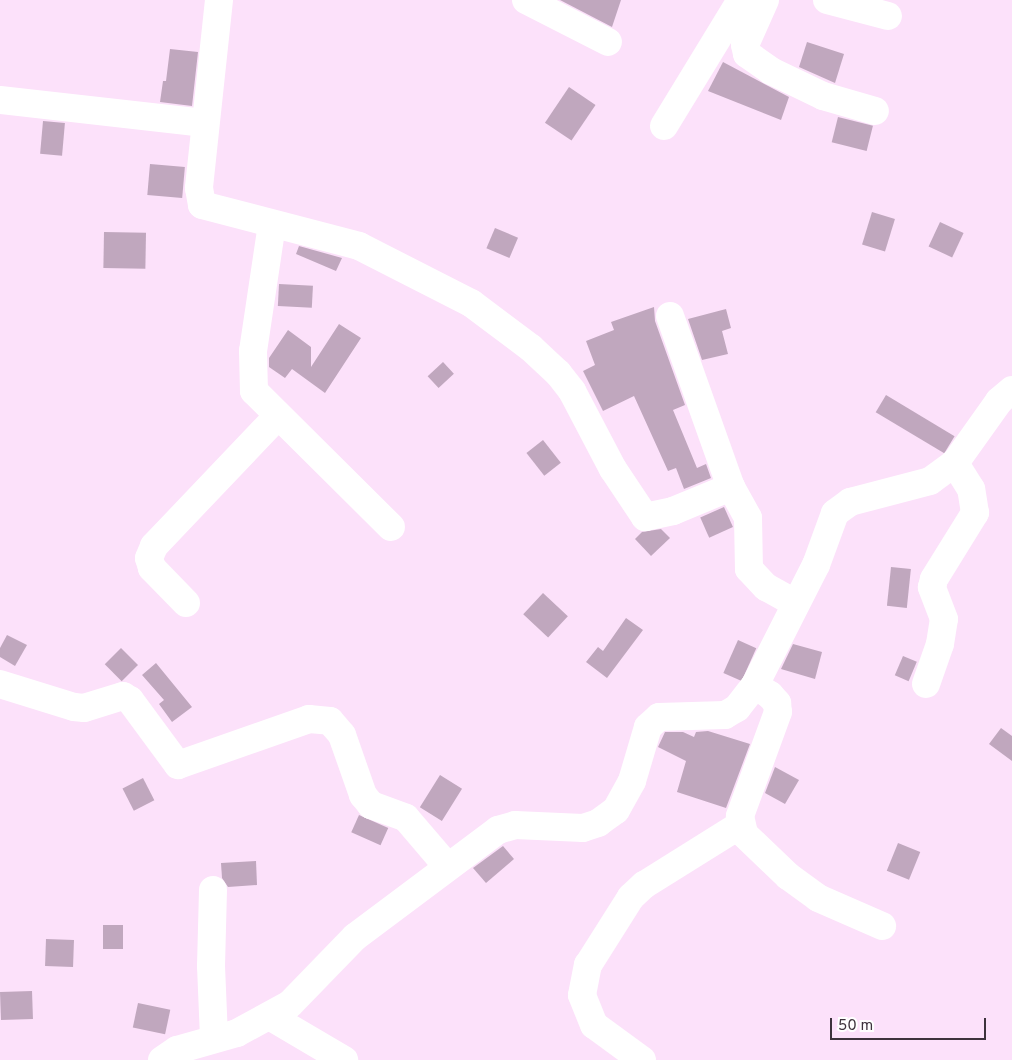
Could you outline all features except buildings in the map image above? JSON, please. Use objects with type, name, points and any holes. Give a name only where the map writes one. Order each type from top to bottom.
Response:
[{"type":"street","points":[[219,0],[199,188],[202,205],[334,238],[402,266],[472,303],[531,348],[572,391],[613,469],[645,516],[673,511],[731,486]]},
{"type":"street","points":[[526,0],[608,42]]},
{"type":"street","points":[[664,126],[740,0]]},
{"type":"street","points":[[765,0],[745,45],[747,54],[771,71],[823,96],[875,111]]},
{"type":"street","points":[[827,0],[888,16]]},
{"type":"street","points":[[0,100],[205,123]]},
{"type":"street","points":[[272,224],[252,375],[254,390],[391,527]]},
{"type":"street","points":[[670,316],[731,486],[748,518],[751,575],[766,587],[795,603]]},
{"type":"street","points":[[162,1060],[177,1050],[236,1033],[271,1017],[290,1004],[355,937],[447,866],[498,830],[516,825],[582,828],[598,823],[616,810],[628,790],[642,740],[648,727],[659,716],[725,715],[737,708],[755,685],[795,603],[816,565],[836,513],[850,502],[930,481],[955,463],[999,401],[1012,390]]},
{"type":"street","points":[[186,603],[152,568],[149,558],[154,546],[278,416]]},
{"type":"street","points":[[926,684],[944,619],[932,587],[975,514],[971,489],[955,463]]},
{"type":"street","points":[[0,684],[74,707],[84,708],[122,696],[130,700],[178,764],[309,719],[330,721],[342,735],[363,794],[371,805],[406,818],[447,866]]},
{"type":"street","points":[[755,685],[770,695],[777,703],[778,712],[740,816],[740,825],[763,854],[818,898],[882,926]]},
{"type":"street","points":[[642,1060],[594,1025],[582,995],[588,965],[631,897],[644,885],[740,825]]},
{"type":"street","points":[[213,890],[211,966],[214,1038]]},
{"type":"street","points":[[271,1017],[344,1060]]}]
